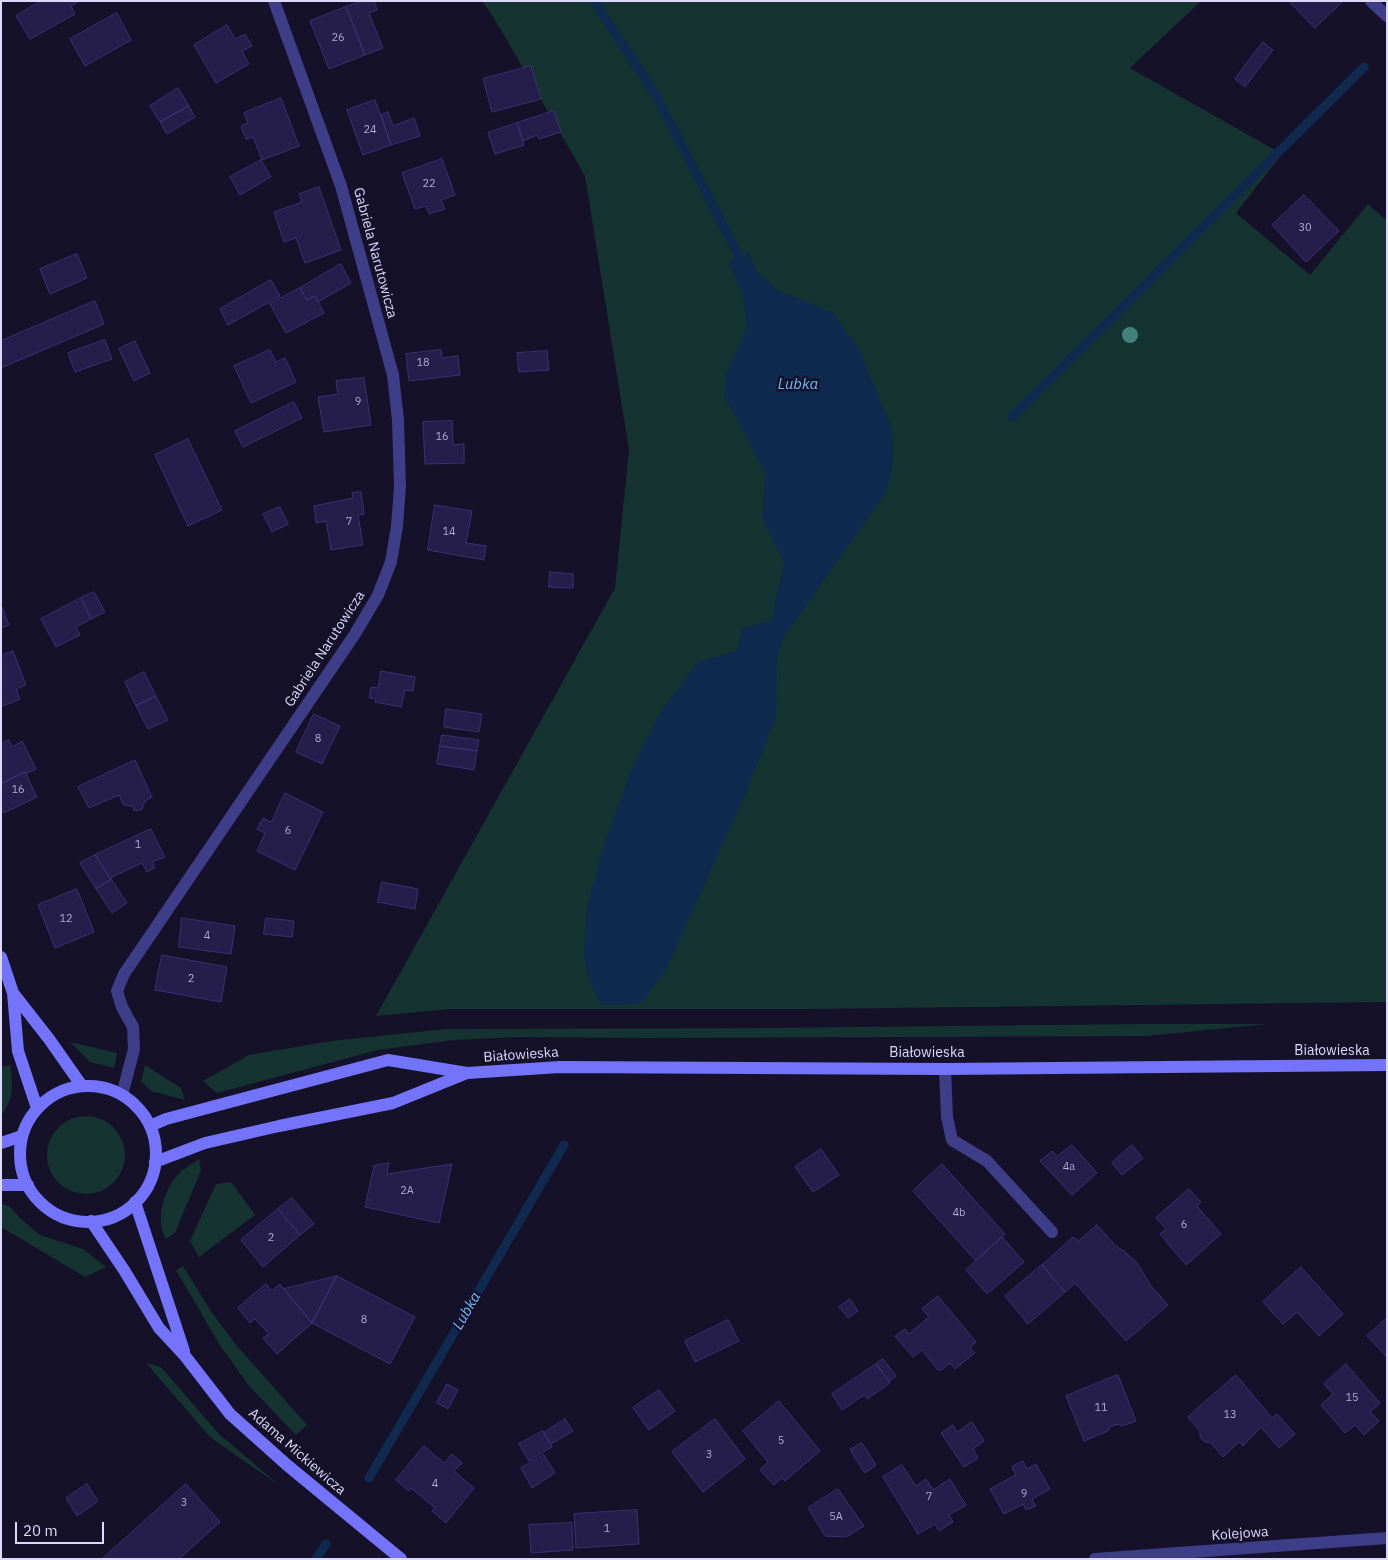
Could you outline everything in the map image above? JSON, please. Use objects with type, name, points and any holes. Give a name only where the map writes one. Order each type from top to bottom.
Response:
[{"type":"main road","points":[[1,957],[14,993],[18,1051],[37,1108]]},
{"type":"main road","points":[[14,993],[82,1086]]},
{"type":"main road","name":"Białowieska","points":[[150,1126],[166,1119],[388,1060],[467,1073],[560,1067],[945,1069],[1387,1066]]},
{"type":"main road","name":"Białowieska","points":[[155,1162],[205,1143],[392,1103],[467,1073]]},
{"type":"main road","points":[[82,1086],[96,1086],[110,1089],[122,1095],[134,1103],[143,1114],[150,1126],[156,1150],[152,1177],[145,1190],[136,1202],[122,1212],[107,1219],[91,1222],[75,1220],[61,1216],[48,1209],[36,1198],[28,1186],[22,1170],[20,1153],[22,1136],[28,1121],[37,1108],[50,1097],[65,1090],[82,1086]]},
{"type":"main road","points":[[1,1143],[22,1136]]},
{"type":"main road","points":[[1,1185],[28,1186]]},
{"type":"main road","name":"Adama Mickiewicza","points":[[136,1202],[185,1356]]},
{"type":"main road","name":"Adama Mickiewicza","points":[[91,1222],[124,1270],[159,1328],[185,1356],[230,1414],[287,1465],[401,1559]]},
{"type":"street","name":"Gabriela Narutowicza","points":[[122,1095],[134,1049],[133,1027],[122,1007],[117,991],[124,974],[355,634],[378,595],[391,562],[397,526],[400,467],[398,420],[393,375],[341,186],[274,1]]},
{"type":"street","points":[[1371,1],[1387,16]]},
{"type":"street","points":[[945,1069],[947,1118],[952,1140],[986,1162],[1052,1232]]},
{"type":"street","name":"Kolejowa","points":[[1095,1559],[1387,1538]]},
{"type":"green space","points":[[482,1],[1201,1],[1130,68],[1282,154],[1236,213],[1310,275],[1368,204],[1387,221],[1387,1002],[808,1009],[451,1009],[376,1016],[615,588],[629,450],[585,176],[494,18]]},
{"type":"green space","points":[[1268,1024],[1146,1036],[518,1037],[454,1040],[378,1050],[217,1093],[203,1081],[249,1055],[331,1041],[446,1029]]},
{"type":"green space","points":[[70,1042],[117,1053],[114,1068],[90,1062]]},
{"type":"green space","points":[[10,1065],[12,1092],[1,1116],[1,1067]]},
{"type":"green space","points":[[145,1065],[181,1088],[185,1100],[151,1091],[141,1081]]},
{"type":"green space","points":[[86,1116],[101,1119],[113,1128],[122,1140],[125,1155],[122,1170],[113,1182],[101,1191],[86,1194],[71,1191],[59,1182],[50,1170],[47,1155],[50,1140],[59,1128],[71,1119]]},
{"type":"green space","points":[[199,1159],[201,1170],[175,1233],[166,1239],[161,1224],[164,1198],[179,1173]]},
{"type":"green space","points":[[231,1182],[255,1215],[199,1257],[190,1241],[216,1184]]},
{"type":"green space","points":[[1,1204],[9,1206],[40,1235],[83,1249],[106,1267],[85,1277],[1,1227]]},
{"type":"green space","points":[[183,1266],[212,1313],[238,1347],[307,1425],[296,1435],[250,1387],[219,1344],[176,1270]]},
{"type":"green space","points":[[146,1363],[161,1367],[219,1434],[280,1486],[210,1437]]},
{"type":"water","name":"Lubka","points":[[748,252],[757,272],[777,290],[833,313],[859,349],[892,429],[893,463],[886,492],[782,640],[777,660],[776,716],[744,797],[667,967],[642,1003],[601,1005],[589,980],[584,956],[587,906],[603,848],[633,765],[662,710],[698,662],[737,651],[743,628],[771,621],[784,563],[763,520],[765,473],[724,397],[726,373],[747,328],[743,295],[728,261]]},
{"type":"building","points":[[41,1],[79,1],[71,6],[75,14],[30,39],[16,16]]},
{"type":"building","points":[[361,1],[374,1],[377,10],[369,13],[383,48],[365,55],[346,7]]},
{"type":"building","points":[[1289,1],[1343,1],[1315,28]]},
{"type":"building","points":[[346,7],[365,55],[329,69],[310,21]]},
{"type":"building","points":[[117,13],[131,40],[85,66],[70,39]]},
{"type":"building","points":[[227,25],[235,39],[245,34],[252,46],[242,51],[249,64],[216,83],[194,45]]},
{"type":"building","points":[[1263,42],[1273,50],[1245,87],[1235,79]]},
{"type":"building","points":[[531,66],[541,99],[492,112],[483,79]]},
{"type":"building","points":[[178,88],[189,106],[160,122],[150,106]]},
{"type":"building","points":[[281,98],[299,146],[262,160],[253,137],[246,139],[241,126],[248,123],[244,113]]},
{"type":"building","points":[[375,100],[391,145],[363,155],[347,110]]},
{"type":"building","points":[[189,106],[195,117],[167,134],[160,122]]},
{"type":"building","points":[[554,111],[561,132],[539,139],[537,135],[523,141],[517,123]]},
{"type":"building","points":[[388,112],[393,126],[414,118],[420,136],[391,145],[381,115]]},
{"type":"building","points":[[517,123],[524,145],[495,154],[488,133]]},
{"type":"building","points":[[442,159],[455,195],[441,200],[445,209],[429,214],[426,206],[415,209],[402,173]]},
{"type":"building","points":[[261,160],[271,177],[240,195],[230,177]]},
{"type":"building","points":[[319,187],[341,250],[305,263],[296,238],[284,242],[274,212],[302,202],[299,194]]},
{"type":"building","points":[[1304,195],[1339,231],[1306,262],[1272,225]]},
{"type":"building","points":[[77,254],[87,278],[50,294],[40,269]]},
{"type":"building","points":[[341,264],[351,283],[318,302],[315,296],[307,300],[300,288]]},
{"type":"building","points":[[271,280],[280,296],[228,325],[220,309]]},
{"type":"building","points":[[300,288],[307,300],[315,296],[324,313],[286,333],[270,304]]},
{"type":"building","points":[[95,301],[104,324],[1,368],[1,341]]},
{"type":"building","points":[[105,340],[112,359],[75,372],[68,353]]},
{"type":"building","points":[[135,341],[150,373],[134,381],[119,349]]},
{"type":"building","points":[[270,350],[276,362],[285,358],[296,382],[251,403],[234,366]]},
{"type":"building","points":[[441,350],[442,358],[458,356],[460,375],[409,381],[406,354]]},
{"type":"building","points":[[547,351],[549,370],[519,372],[517,353]]},
{"type":"building","points":[[364,378],[371,425],[324,432],[318,397],[338,394],[336,381]]},
{"type":"building","points":[[294,402],[302,418],[243,447],[235,431]]},
{"type":"building","points":[[452,421],[453,445],[464,444],[464,463],[425,464],[423,422]]},
{"type":"building","points":[[188,439],[222,510],[188,526],[155,455]]},
{"type":"building","points":[[361,492],[364,514],[358,515],[363,545],[331,550],[326,521],[316,523],[314,506],[353,498],[352,493]]},
{"type":"building","points":[[435,505],[472,511],[466,543],[486,546],[484,560],[428,550]]},
{"type":"building","points":[[280,507],[288,524],[272,532],[263,514]]},
{"type":"building","points":[[550,572],[573,574],[573,588],[549,587]]},
{"type":"building","points":[[94,592],[105,612],[91,619],[81,598]]},
{"type":"building","points":[[81,598],[91,619],[76,627],[80,635],[56,647],[41,619]]},
{"type":"building","points":[[1,605],[9,625],[1,628]]},
{"type":"building","points":[[13,651],[26,685],[16,689],[20,699],[1,707],[1,656]]},
{"type":"building","points":[[381,671],[415,677],[413,691],[405,690],[401,707],[375,702],[376,699],[369,698],[371,687],[378,688]]},
{"type":"building","points":[[144,672],[156,696],[136,706],[125,682]]},
{"type":"building","points":[[156,696],[168,720],[148,729],[136,706]]},
{"type":"building","points":[[446,709],[482,714],[479,732],[444,727]]},
{"type":"building","points":[[314,714],[340,726],[322,764],[296,752]]},
{"type":"building","points":[[442,735],[479,740],[477,751],[440,746]]},
{"type":"building","points":[[9,740],[12,747],[22,741],[36,769],[26,774],[25,772],[1,784],[1,744]]},
{"type":"building","points":[[440,746],[477,751],[474,770],[437,764]]},
{"type":"building","points":[[135,760],[152,797],[145,801],[142,809],[134,810],[132,806],[123,804],[119,795],[89,808],[78,787]]},
{"type":"building","points":[[25,772],[37,797],[4,813],[1,808],[1,784]]},
{"type":"building","points":[[285,793],[323,812],[295,870],[257,851],[265,833],[257,829],[263,818],[271,822]]},
{"type":"building","points":[[151,829],[165,857],[152,862],[155,868],[147,872],[142,863],[110,878],[95,855]]},
{"type":"building","points":[[95,855],[111,879],[96,889],[80,863]]},
{"type":"building","points":[[111,879],[127,903],[112,913],[96,889]]},
{"type":"building","points":[[382,882],[418,889],[415,909],[378,902]]},
{"type":"building","points":[[77,889],[94,932],[55,948],[38,905]]},
{"type":"building","points":[[182,918],[235,926],[231,954],[179,947]]},
{"type":"building","points":[[266,918],[294,921],[292,937],[264,934]]},
{"type":"building","points":[[162,955],[227,967],[221,1002],[155,990]]},
{"type":"building","points":[[1072,1145],[1097,1173],[1072,1195],[1040,1161],[1052,1151],[1057,1156]]},
{"type":"building","points":[[1132,1145],[1143,1158],[1122,1175],[1112,1163]]},
{"type":"building","points":[[821,1149],[839,1175],[813,1192],[795,1167]]},
{"type":"building","points":[[389,1163],[387,1174],[452,1164],[439,1223],[365,1207],[374,1166]]},
{"type":"building","points":[[942,1164],[1005,1234],[976,1261],[913,1191]]},
{"type":"building","points":[[1189,1189],[1201,1202],[1197,1206],[1221,1234],[1186,1265],[1160,1234],[1166,1229],[1156,1218]]},
{"type":"building","points":[[292,1198],[314,1224],[300,1235],[278,1209]]},
{"type":"building","points":[[278,1209],[300,1235],[263,1267],[241,1240]]},
{"type":"building","points":[[1097,1225],[1116,1246],[1137,1263],[1151,1286],[1168,1305],[1126,1341],[1075,1283],[1065,1292],[1042,1265],[1073,1237],[1078,1241]]},
{"type":"building","points":[[1002,1237],[1024,1262],[987,1294],[966,1270]]},
{"type":"building","points":[[1042,1265],[1065,1292],[1028,1324],[1005,1296]]},
{"type":"building","points":[[1301,1267],[1343,1314],[1319,1336],[1297,1312],[1283,1324],[1263,1302]]},
{"type":"building","points":[[337,1276],[415,1317],[390,1364],[312,1323]]},
{"type":"building","points":[[337,1276],[312,1323],[284,1289]]},
{"type":"building","points":[[266,1284],[272,1291],[280,1284],[312,1323],[277,1354],[263,1338],[269,1334],[255,1319],[250,1323],[238,1308]]},
{"type":"building","points":[[938,1296],[976,1342],[970,1347],[975,1353],[955,1369],[950,1363],[941,1370],[938,1370],[922,1350],[913,1357],[895,1336],[905,1329],[909,1334],[929,1317],[922,1309]]},
{"type":"building","points":[[850,1299],[858,1311],[848,1318],[839,1307]]},
{"type":"building","points":[[1387,1318],[1387,1357],[1367,1336]]},
{"type":"building","points":[[728,1320],[739,1341],[695,1362],[685,1341]]},
{"type":"building","points":[[883,1359],[896,1376],[889,1381],[876,1364]]},
{"type":"building","points":[[876,1364],[890,1383],[867,1399],[864,1395],[842,1410],[832,1394]]},
{"type":"building","points":[[1346,1364],[1380,1403],[1370,1412],[1379,1421],[1364,1435],[1355,1425],[1345,1433],[1321,1405],[1333,1394],[1324,1384]]},
{"type":"building","points":[[1118,1375],[1136,1421],[1122,1426],[1118,1424],[1110,1427],[1108,1431],[1084,1441],[1066,1396]]},
{"type":"building","points":[[1236,1375],[1272,1418],[1277,1414],[1295,1434],[1279,1448],[1261,1427],[1243,1446],[1239,1442],[1223,1457],[1210,1442],[1205,1442],[1200,1437],[1200,1431],[1188,1417]]},
{"type":"building","points":[[447,1384],[458,1390],[448,1409],[437,1403]]},
{"type":"building","points":[[659,1390],[675,1411],[649,1430],[633,1408]]},
{"type":"building","points":[[779,1401],[820,1451],[785,1481],[782,1478],[774,1485],[760,1470],[768,1462],[743,1431]]},
{"type":"building","points":[[565,1419],[573,1431],[551,1444],[544,1433]]},
{"type":"building","points":[[715,1419],[745,1459],[703,1492],[672,1452]]},
{"type":"building","points":[[972,1422],[984,1441],[973,1449],[978,1458],[964,1467],[941,1433],[953,1425],[957,1432]]},
{"type":"building","points":[[543,1431],[552,1447],[529,1461],[519,1444]]},
{"type":"building","points":[[862,1443],[876,1465],[865,1473],[850,1450]]},
{"type":"building","points":[[424,1446],[444,1463],[452,1454],[462,1463],[454,1471],[474,1488],[446,1523],[432,1511],[435,1508],[411,1488],[409,1491],[396,1480]]},
{"type":"building","points":[[544,1455],[555,1473],[532,1488],[521,1468]]},
{"type":"building","points":[[1023,1461],[1027,1469],[1036,1464],[1050,1489],[1032,1499],[1036,1506],[1026,1510],[1023,1504],[1004,1514],[990,1489],[1016,1475],[1012,1467]]},
{"type":"building","points":[[902,1465],[916,1486],[926,1479],[933,1490],[950,1479],[966,1505],[949,1515],[953,1522],[939,1531],[935,1524],[918,1534],[883,1477]]},
{"type":"building","points":[[87,1484],[98,1501],[77,1516],[66,1498]]},
{"type":"building","points":[[186,1484],[220,1522],[179,1559],[102,1559]]},
{"type":"building","points":[[838,1489],[864,1526],[846,1537],[825,1536],[808,1508]]},
{"type":"building","points":[[637,1510],[639,1544],[576,1548],[574,1514]]},
{"type":"building","points":[[572,1523],[573,1550],[531,1553],[529,1525]]},
{"type":"waterway","name":"Lubka","points":[[594,1],[654,92],[739,256]]},
{"type":"waterway","points":[[1012,417],[1364,67]]},
{"type":"waterway","name":"Lubka","points":[[369,1478],[564,1145]]},
{"type":"waterway","name":"Lubka","points":[[316,1559],[326,1544]]}]
